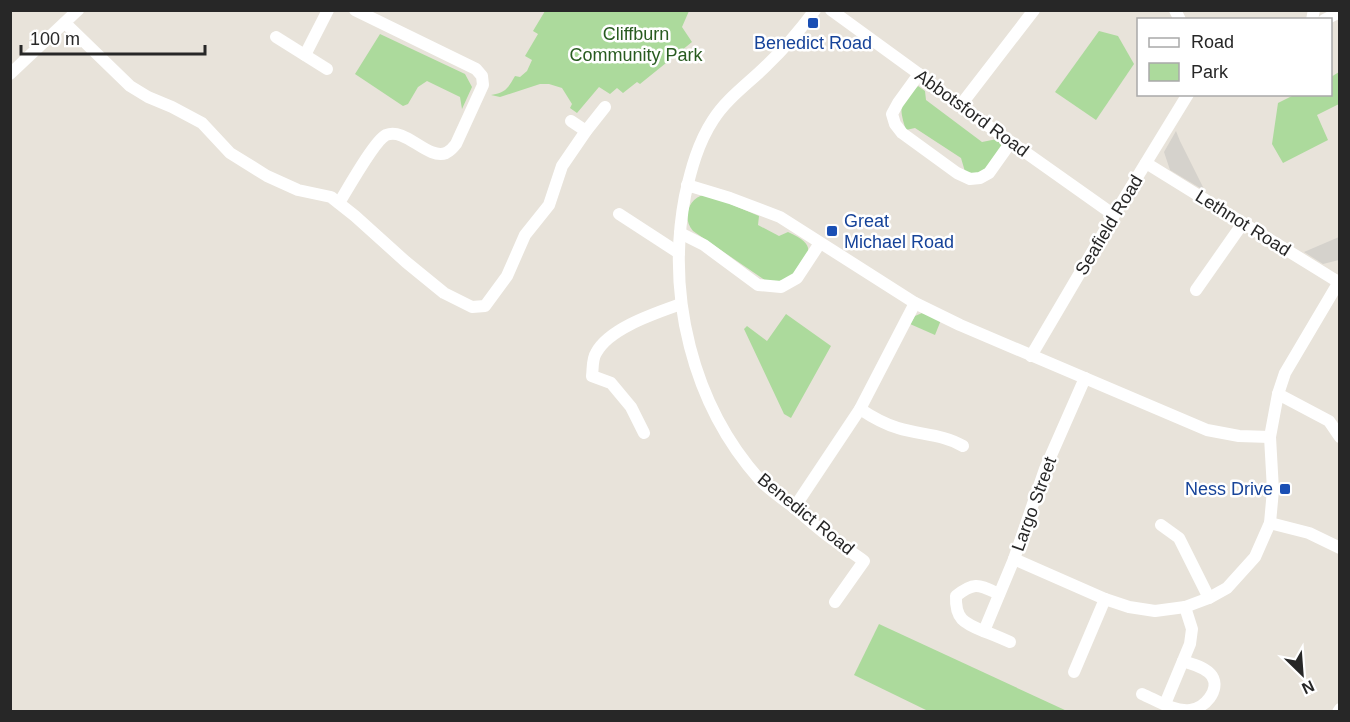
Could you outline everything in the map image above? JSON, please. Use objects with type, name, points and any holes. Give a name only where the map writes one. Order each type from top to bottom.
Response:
[{"type":"street","points":[[10,74],[78,10]]},
{"type":"street","points":[[306,55],[328,10]]},
{"type":"street","points":[[339,203],[375,146],[384,136],[394,134],[409,139],[434,153],[449,152],[456,144],[483,85],[482,76],[476,69],[355,10]]},
{"type":"street","name":"Benedict Road","points":[[815,10],[789,44],[737,92],[713,119],[696,154],[687,185],[679,253],[681,304],[688,342],[699,377],[730,439],[762,482],[829,537],[864,561],[835,602]]},
{"type":"street","name":"Abbotsford Road","points":[[831,10],[960,106],[1114,215]]},
{"type":"street","points":[[960,106],[1034,10]]},
{"type":"street","points":[[65,23],[130,86],[202,123],[230,153],[267,177],[298,190],[331,197],[444,293],[472,307],[485,306],[507,276],[525,235],[549,205],[562,166],[605,107]]},
{"type":"street","points":[[276,37],[327,69]]},
{"type":"street","points":[[919,74],[892,114],[902,134],[957,173],[970,179],[980,178],[989,173],[1011,142]]},
{"type":"street","name":"Seafield Road","points":[[1031,356],[1187,96]]},
{"type":"street","points":[[571,121],[586,131]]},
{"type":"street","name":"Lethnot Road","points":[[1146,163],[1339,282]]},
{"type":"street","points":[[687,185],[780,217],[915,303],[1031,356],[1207,430],[1239,436],[1270,437]]},
{"type":"street","points":[[619,213],[679,253]]},
{"type":"street","points":[[1196,290],[1243,223]]},
{"type":"street","points":[[680,233],[704,245],[759,285],[781,287],[797,278],[820,243]]},
{"type":"street","points":[[1014,559],[1105,599],[1129,607],[1155,611],[1185,607],[1227,588],[1255,557],[1270,523],[1273,490],[1270,437],[1278,394],[1285,373],[1339,282]]},
{"type":"street","points":[[794,508],[860,409],[915,303]]},
{"type":"street","points":[[644,433],[631,407],[611,383],[592,376],[595,354],[607,339],[631,324],[681,304]]},
{"type":"street","name":"Largo Street","points":[[984,631],[1014,559],[1045,469],[1085,378]]},
{"type":"street","points":[[1278,394],[1329,421],[1340,437]]},
{"type":"street","points":[[860,409],[888,425],[954,441],[963,446]]},
{"type":"street","points":[[1270,523],[1309,533],[1340,548]]},
{"type":"street","points":[[1161,525],[1179,538],[1209,598]]},
{"type":"street","points":[[999,594],[981,586],[968,587],[956,596],[956,607],[959,616],[967,624],[1010,642]]},
{"type":"street","points":[[1074,672],[1105,599]]},
{"type":"street","points":[[1165,704],[1190,644],[1192,629],[1185,607]]},
{"type":"street","points":[[1142,694],[1180,710],[1193,710],[1204,705],[1212,693],[1214,681],[1212,676],[1206,670],[1183,661]]},
{"type":"green space","name":"Cliffburn Community Park","points":[[545,11],[689,11],[682,27],[692,42],[640,84],[637,82],[623,93],[617,88],[610,94],[599,87],[577,113],[570,108],[572,104],[562,88],[549,84],[540,84],[500,97],[491,95],[503,91],[515,76],[520,77],[527,71],[532,60],[525,56],[538,34],[533,31]]},
{"type":"green space","points":[[1099,31],[1118,36],[1134,64],[1096,120],[1055,92]]},
{"type":"green space","points":[[380,34],[465,74],[472,87],[462,109],[460,97],[427,81],[418,87],[408,104],[403,106],[355,74]]},
{"type":"green space","points":[[1339,72],[1339,104],[1317,115],[1328,140],[1283,163],[1272,144],[1278,103],[1292,96],[1332,96],[1332,76]]},
{"type":"green space","points":[[918,86],[925,91],[926,100],[982,142],[997,139],[1002,143],[1002,149],[985,172],[966,175],[961,158],[915,128],[906,130],[902,105]]},
{"type":"green space","points":[[704,195],[759,216],[758,225],[779,236],[788,232],[804,242],[808,247],[807,257],[794,279],[769,283],[693,231],[688,221],[688,210],[694,200]]},
{"type":"green space","points":[[922,313],[941,320],[935,335],[910,324],[915,316]]},
{"type":"green space","points":[[786,314],[831,346],[791,418],[784,414],[744,329],[747,326],[767,341]]},
{"type":"green space","points":[[879,624],[1067,711],[928,711],[854,675]]},
{"type":"shaded area","points":[[1176,131],[1205,191],[1170,170],[1164,152]]},
{"type":"shaded area","points":[[1339,237],[1339,260],[1323,264],[1304,252]]},
{"type":"place","name":"Benedict Road","points":[[813,23]]},
{"type":"place","name":"Great Michael Road","points":[[832,231]]},
{"type":"place","name":"Ness Drive","points":[[1285,489]]}]
